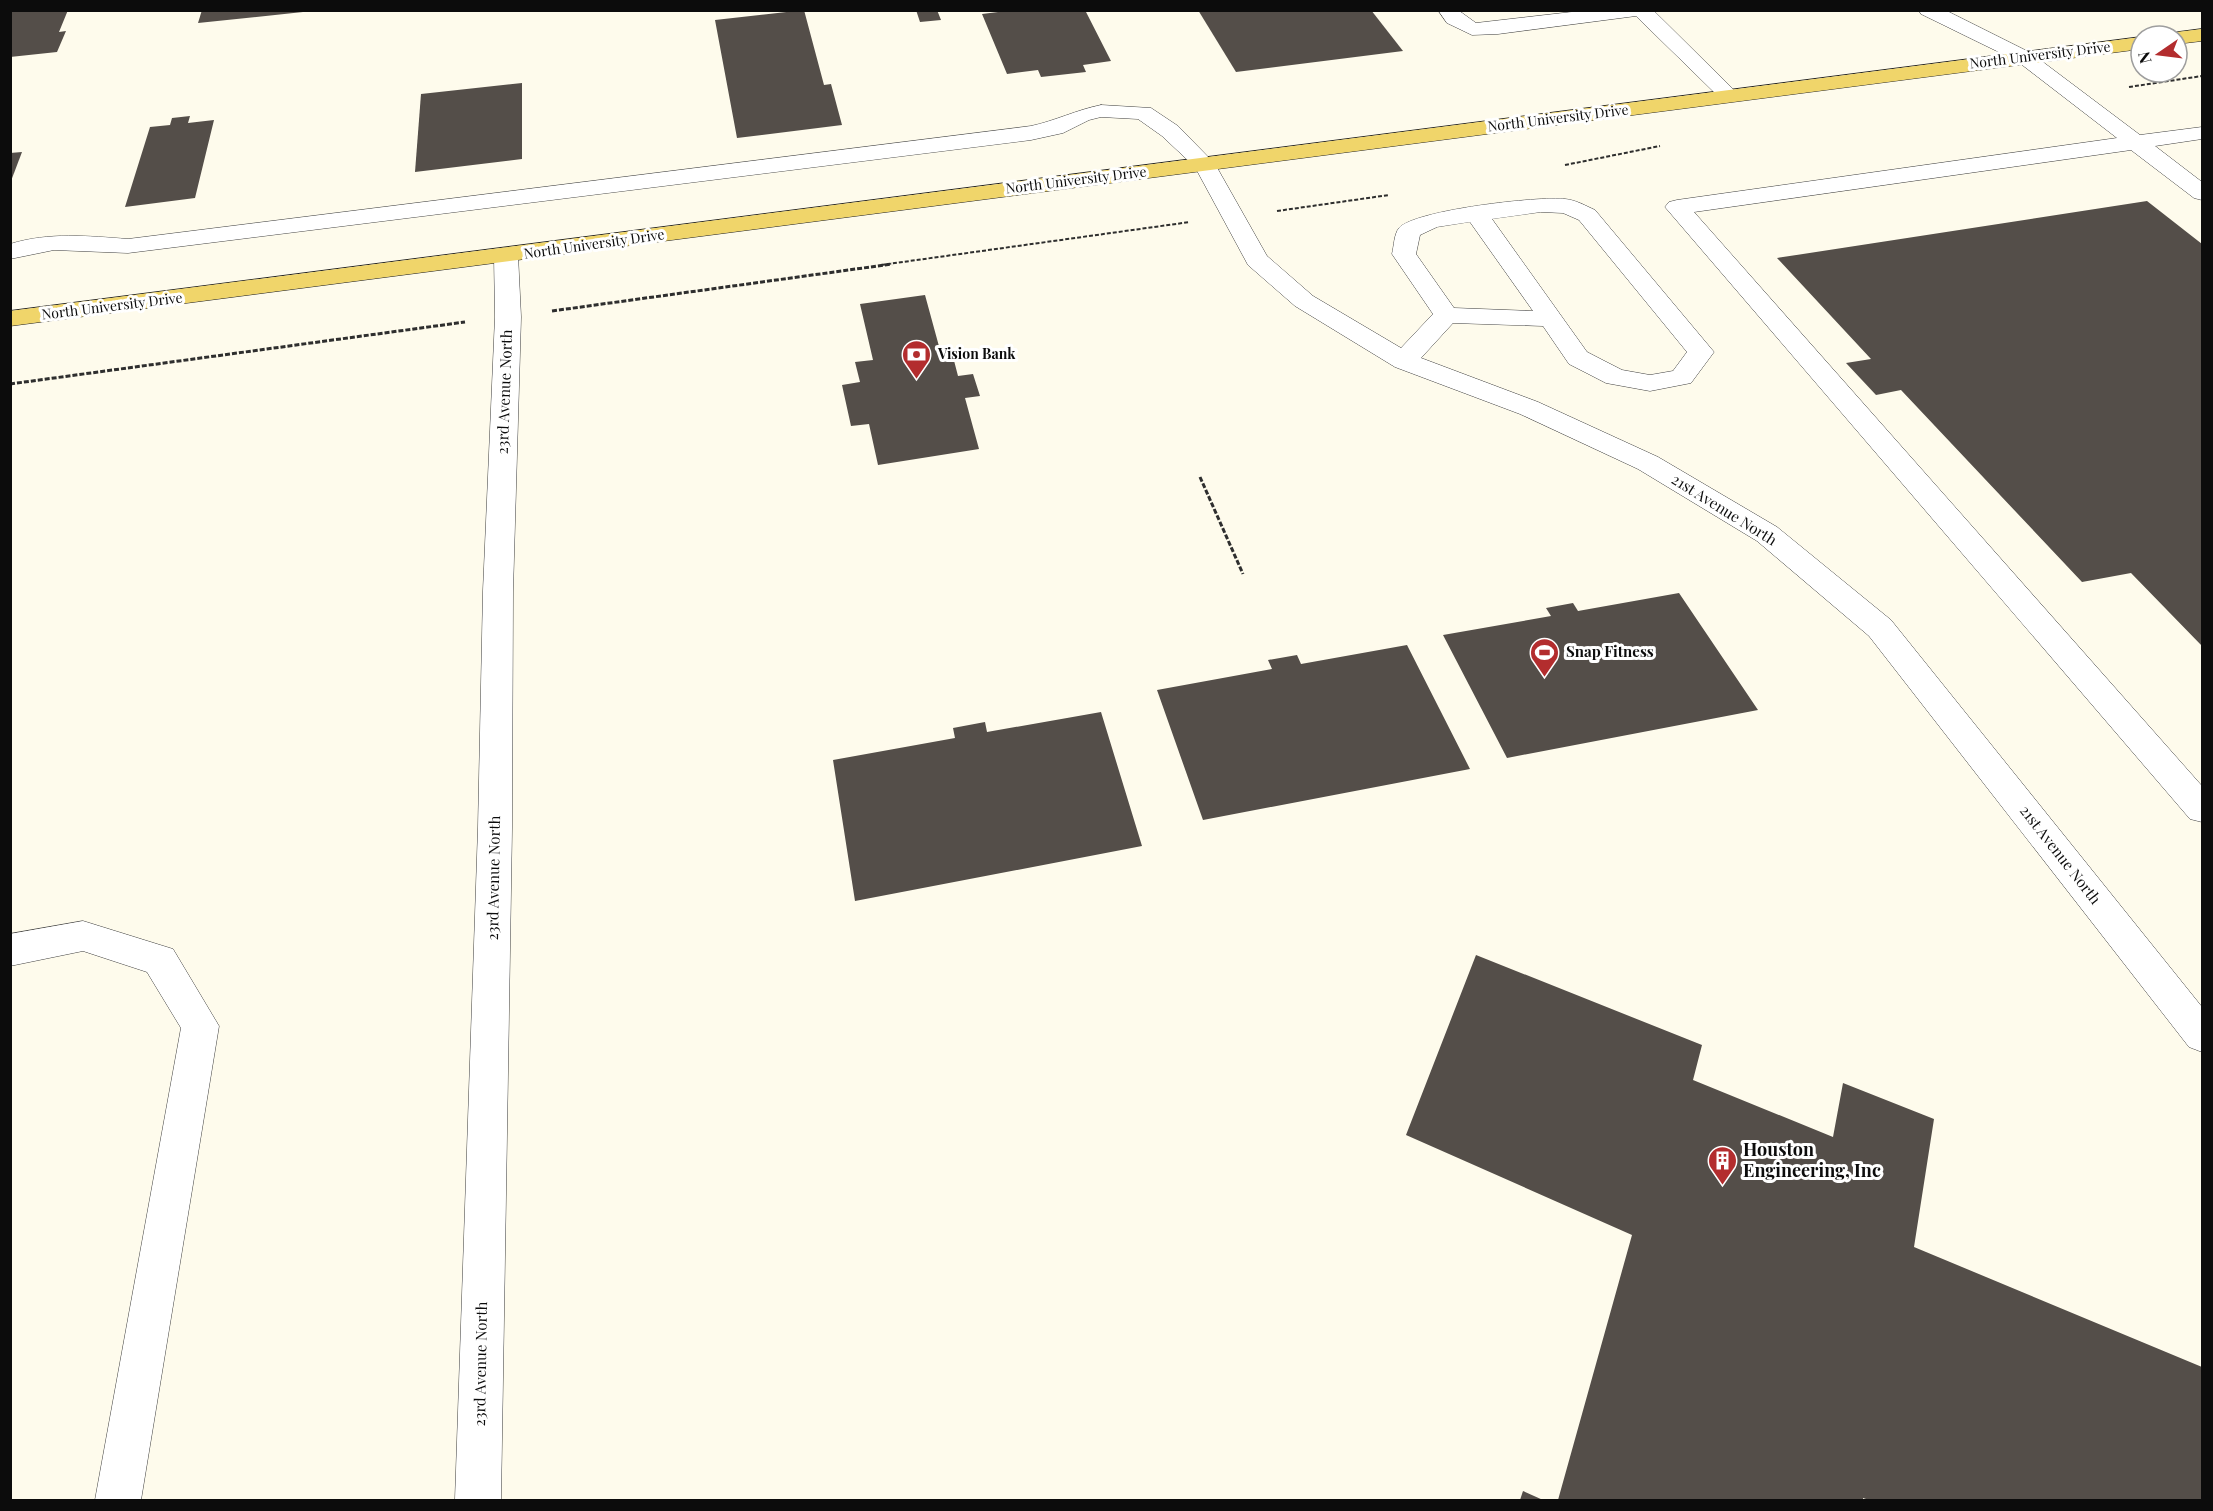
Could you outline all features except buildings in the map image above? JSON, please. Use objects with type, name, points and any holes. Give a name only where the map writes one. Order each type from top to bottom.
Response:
[{"type":"main road","name":"North University Drive","points":[[10,320],[2129,44]]},
{"type":"street","points":[[1447,10],[1454,19],[1472,29],[1498,28],[1641,10],[1728,95]]},
{"type":"street","points":[[1928,10],[2024,57],[2202,193]]},
{"type":"street","name":"21st Avenue North","points":[[10,252],[47,243],[74,241],[128,246],[1031,133],[1055,128],[1082,115],[1101,111],[1143,113],[1170,131],[1204,164],[1257,260],[1304,301],[1404,361],[1529,408],[1648,463],[1767,534],[1880,628],[2202,1035]]},
{"type":"street","points":[[2202,133],[1677,207],[2202,809]]},
{"type":"street","points":[[1446,315],[1404,254],[1409,231],[1431,221],[1476,214],[1541,205],[1567,206],[1587,215],[1701,352],[1682,377],[1650,383],[1616,377],[1578,358],[1476,214]]},
{"type":"street","name":"23rd Avenue North","points":[[478,1500],[495,828],[498,591],[508,317],[507,255]]},
{"type":"street","points":[[1404,361],[1446,315],[1551,319]]},
{"type":"street","points":[[10,950],[83,936],[160,960],[200,1026],[118,1500]]},
{"type":"path","points":[[2073,95],[2202,76]]},
{"type":"path","points":[[1557,166],[1662,146]]},
{"type":"path","points":[[10,384],[1394,194]]},
{"type":"path","points":[[1200,477],[1243,574]]},
{"type":"place","name":"Vision Bank","points":[[917,380]]},
{"type":"place","name":"Snap Fitness","points":[[1545,678]]},
{"type":"place","name":"Houston Engineering, Inc","points":[[1722,1186]]}]
